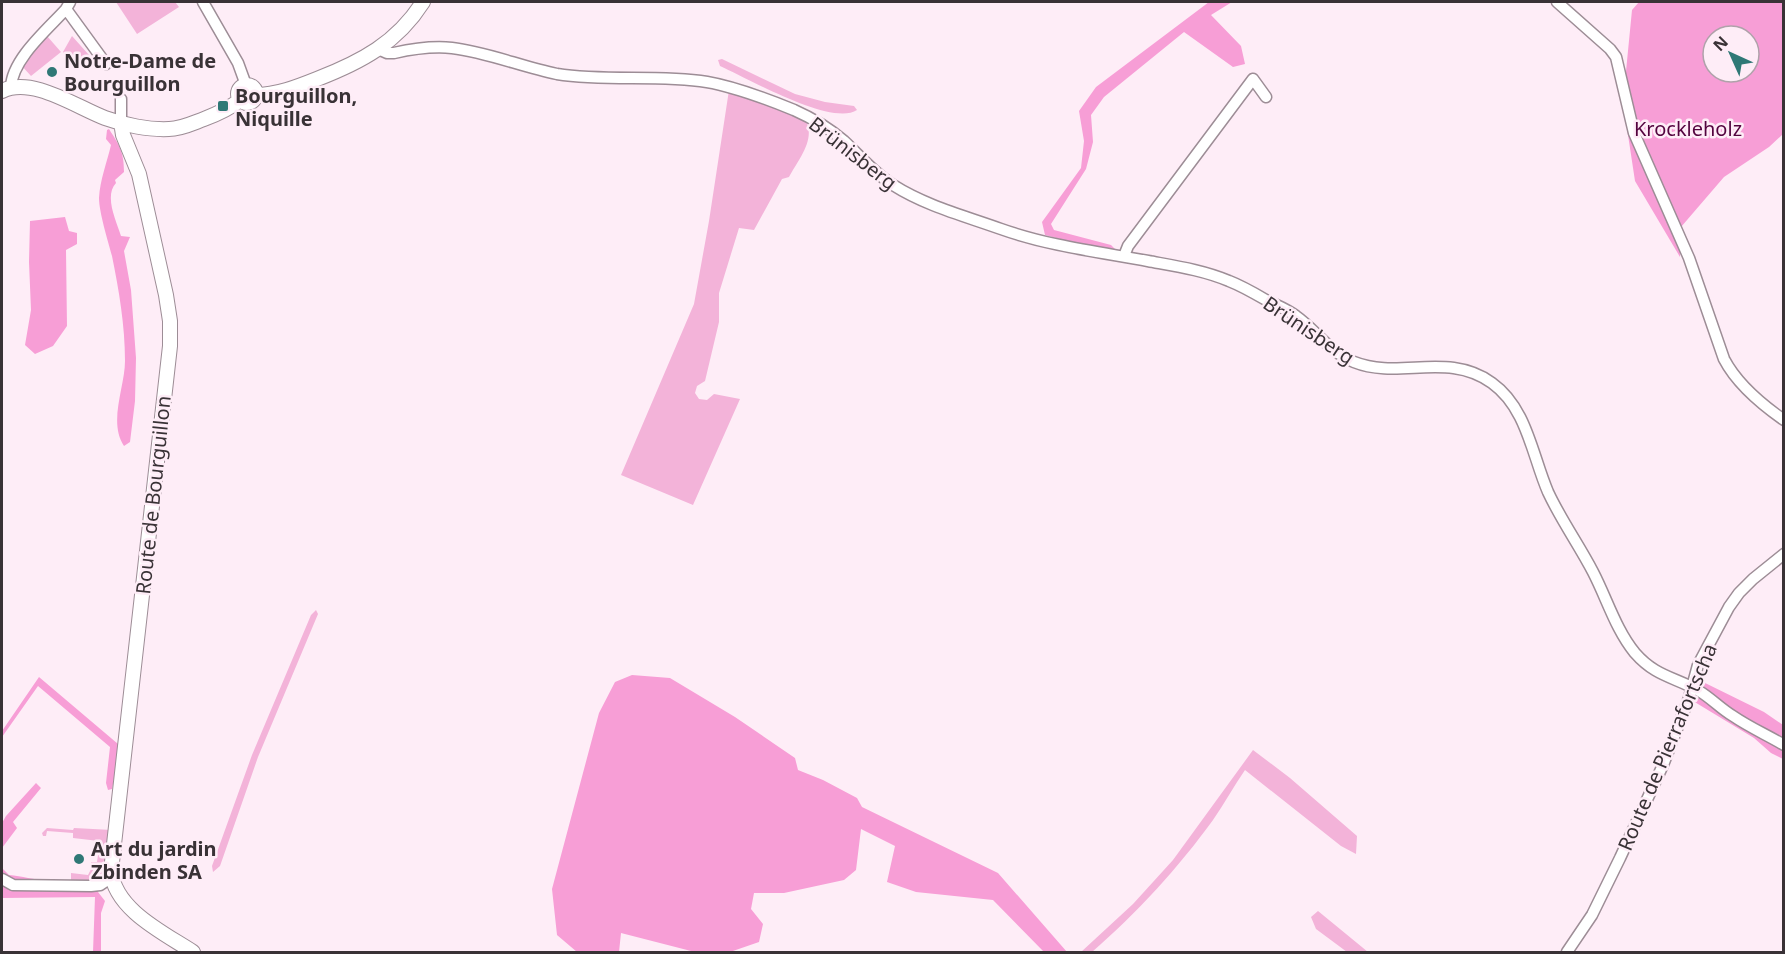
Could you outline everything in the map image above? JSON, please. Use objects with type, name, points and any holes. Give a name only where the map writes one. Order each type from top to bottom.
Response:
[{"type":"main road","points":[[6,89],[21,87],[40,90],[108,119],[176,129],[224,111],[240,100],[248,103],[253,100],[251,90],[270,95],[280,93],[353,64],[378,50],[401,30],[423,2]]},
{"type":"main road","name":"Route de Bourguillon","points":[[121,122],[123,135],[139,174],[162,279],[170,321],[170,346],[112,856],[112,877],[122,900],[135,913],[193,952]]},
{"type":"street","points":[[203,2],[251,90]]},
{"type":"street","points":[[1557,2],[1616,57],[1634,133],[1689,258],[1724,359],[1745,387],[1784,420]]},
{"type":"street","points":[[6,89],[24,55],[68,5],[106,64]]},
{"type":"street","name":"Brünisberg","points":[[378,50],[394,53],[453,48],[567,75],[682,79],[730,87],[796,111],[823,125],[882,177],[920,199],[1013,233],[1073,249],[1185,267],[1228,280],[1297,316],[1334,351],[1357,363],[1386,368],[1453,367],[1481,376],[1495,385],[1507,398],[1524,424],[1552,500],[1594,573],[1628,643],[1650,668],[1700,692],[1732,716],[1784,745]]},
{"type":"street","points":[[1124,256],[1128,246],[1253,79],[1266,97]]},
{"type":"street","points":[[121,99],[121,122]]},
{"type":"street","name":"Route de Pierrafortscha","points":[[1567,952],[1592,915],[1620,858],[1663,765],[1689,698],[1698,665],[1729,607],[1753,579],[1784,554]]},
{"type":"street","points":[[2,879],[13,885],[91,886],[100,885],[112,877]]},
{"type":"shaded area","points":[[116,2],[175,2],[179,7],[137,34]]},
{"type":"shaded area","points":[[47,36],[61,52],[31,76],[21,65]]},
{"type":"shaded area","points":[[72,36],[89,55],[77,67],[63,52]]},
{"type":"shaded area","points":[[722,59],[795,94],[825,102],[854,106],[857,110],[845,113],[829,112],[810,107],[720,66],[718,60]]},
{"type":"shaded area","points":[[729,90],[803,117],[809,132],[802,156],[789,177],[782,179],[754,230],[739,228],[719,293],[719,322],[705,381],[697,386],[695,393],[699,399],[707,400],[714,394],[740,399],[693,505],[621,475],[694,304]]},
{"type":"shaded area","points":[[316,610],[318,614],[258,757],[220,866],[213,872],[212,866],[252,755],[311,615]]},
{"type":"shaded area","points":[[1253,750],[1290,778],[1357,836],[1356,854],[1341,846],[1245,770],[1213,820],[1156,889],[1092,952],[1081,952],[1133,904],[1173,860]]},
{"type":"shaded area","points":[[47,828],[112,830],[106,877],[98,881],[71,880],[71,873],[88,875],[91,862],[97,862],[98,855],[102,855],[103,847],[99,846],[99,841],[73,838],[73,833],[47,831],[46,836],[43,836],[42,833]]},
{"type":"shaded area","points":[[1318,911],[1368,952],[1347,952],[1316,929],[1311,917]]},
{"type":"green space","points":[[1209,2],[1232,2],[1211,15],[1241,46],[1245,64],[1233,67],[1184,32],[1104,97],[1091,115],[1093,142],[1086,169],[1051,224],[1054,230],[1111,245],[1116,250],[1045,235],[1042,222],[1081,168],[1084,141],[1079,111],[1096,87]]},
{"type":"green space","name":"Krockleholz","points":[[1639,2],[1783,2],[1783,134],[1769,147],[1724,177],[1681,227],[1680,257],[1635,181],[1623,102],[1632,10]]},
{"type":"green space","points":[[109,129],[118,144],[123,159],[124,172],[115,180],[111,201],[121,236],[130,237],[124,251],[131,290],[136,358],[135,401],[130,442],[124,446],[117,426],[125,361],[123,321],[115,269],[99,204],[102,178],[111,145],[106,139]]},
{"type":"green space","points":[[65,217],[69,231],[77,233],[77,244],[66,250],[67,326],[53,346],[35,354],[25,345],[31,310],[30,221]]},
{"type":"green space","points":[[632,675],[670,678],[735,717],[795,758],[798,770],[857,798],[862,807],[998,873],[1067,952],[1044,952],[993,900],[916,892],[887,882],[895,846],[861,829],[856,870],[844,880],[784,893],[754,893],[751,909],[763,924],[759,942],[730,952],[691,951],[621,933],[619,952],[577,952],[557,935],[552,889],[599,713],[615,682]]},
{"type":"green space","points":[[39,677],[131,755],[130,771],[117,763],[112,789],[108,790],[106,783],[110,747],[38,686],[2,737],[2,731]]},
{"type":"green space","points":[[1699,680],[1764,712],[1783,725],[1783,759],[1771,753],[1754,738],[1693,701]]},
{"type":"green space","points":[[36,783],[41,788],[13,822],[17,828],[2,848],[2,823]]},
{"type":"green space","points":[[2,868],[9,875],[40,880],[98,880],[98,892],[105,901],[101,913],[101,952],[93,952],[95,897],[2,898]]},
{"type":"place","name":"Notre-Dame de Bourguillon","points":[[52,72]]},
{"type":"place","name":"Bourguillon, Niquille","points":[[223,106]]},
{"type":"place","name":"Art du jardin Zbinden SA","points":[[79,859]]}]
